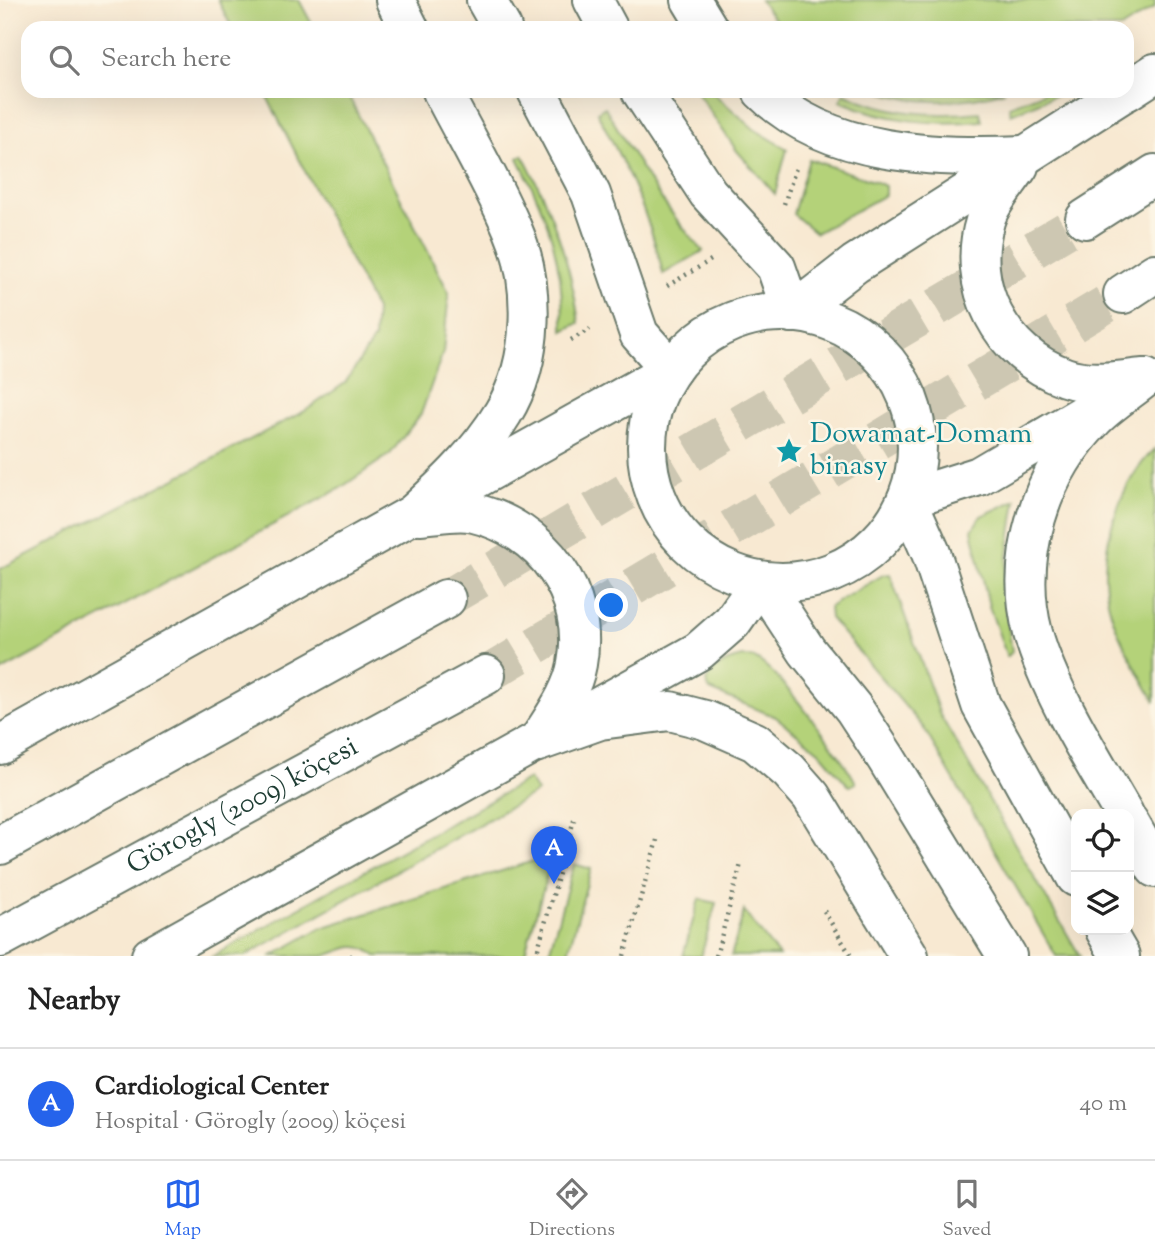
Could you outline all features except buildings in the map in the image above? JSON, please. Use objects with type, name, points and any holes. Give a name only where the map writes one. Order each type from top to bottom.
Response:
[{"type":"main road","points":[[395,0],[406,21]]},
{"type":"main road","points":[[486,0],[498,21]]},
{"type":"main road","points":[[593,0],[604,21]]},
{"type":"main road","points":[[691,0],[704,21]]},
{"type":"main road","points":[[1134,86],[1155,73]]},
{"type":"main road","points":[[411,516],[453,478],[504,412],[516,385],[526,339],[527,284],[513,229],[446,98]]},
{"type":"main road","points":[[541,98],[591,194],[639,334],[671,370]]},
{"type":"main road","points":[[645,98],[708,192],[776,267],[792,313]]},
{"type":"main road","points":[[772,98],[813,128],[917,155],[965,158],[1025,155]]},
{"type":"main road","points":[[792,313],[855,264],[1116,98]]},
{"type":"main road","points":[[1025,155],[985,219],[979,275],[984,299],[1005,334],[1022,352],[1065,377],[1096,382],[1150,375]]},
{"type":"main road","points":[[1085,219],[1155,174]]},
{"type":"main road","points":[[1123,294],[1155,273]]},
{"type":"main road","points":[[0,745],[671,370],[704,337],[725,325],[769,313],[792,313],[834,322],[870,344],[897,376],[910,406],[916,437],[913,479],[906,499],[883,537],[848,565],[806,579],[761,581],[739,576],[699,554],[682,539],[657,501],[647,456],[647,433],[656,400],[671,370]]},
{"type":"main road","points":[[906,499],[979,477],[1150,375]]},
{"type":"main road","points":[[1121,809],[1081,740],[1033,634],[1027,594],[1028,559],[1039,506],[1053,472],[1096,416],[1150,375]]},
{"type":"main road","points":[[906,499],[931,553],[981,705],[1073,872]]},
{"type":"main road","points":[[411,516],[470,512],[498,520],[537,543],[556,567],[577,614],[577,664],[567,694],[538,741]]},
{"type":"main road","points":[[152,956],[699,651],[732,622],[761,581]]},
{"type":"main road","points":[[761,581],[807,651],[867,729],[1007,956]]},
{"type":"main road","points":[[0,845],[446,599]]},
{"type":"main road","name":"Görogly (2009) köçesi","points":[[0,938],[486,676]]},
{"type":"main road","points":[[538,741],[600,720],[670,711],[705,720],[755,742],[789,771],[810,796],[909,956]]},
{"type":"main road","points":[[1134,831],[1155,868]]},
{"type":"main road","points":[[1108,935],[1120,956]]},
{"type":"path","points":[[784,204],[801,154]]},
{"type":"path","points":[[666,286],[711,260]]},
{"type":"path","points":[[561,346],[590,329]]},
{"type":"path","points":[[536,956],[575,816]]},
{"type":"path","points":[[624,956],[657,840]]},
{"type":"path","points":[[716,956],[741,864]]},
{"type":"path","points":[[824,911],[851,956]]},
{"type":"green space","points":[[218,0],[299,0],[310,21],[228,21]]},
{"type":"green space","points":[[760,0],[1155,0],[1155,7],[1133,21],[776,21]]},
{"type":"green space","points":[[268,98],[350,98],[449,293],[443,352],[421,414],[390,454],[339,489],[0,672],[0,569],[305,411],[345,383],[374,339],[376,310]]},
{"type":"green space","points":[[701,98],[719,98],[754,129],[787,149],[775,194],[737,151]]},
{"type":"green space","points":[[842,98],[856,98],[894,110],[927,114],[980,112],[982,121],[945,123],[909,120],[875,113],[840,101]]},
{"type":"green space","points":[[904,98],[974,98],[942,101]]},
{"type":"green space","points":[[1030,98],[1049,98],[1011,114],[1009,106]]},
{"type":"green space","points":[[605,107],[662,200],[703,251],[663,274],[636,191],[597,112]]},
{"type":"green space","points":[[523,155],[551,216],[571,279],[579,323],[563,331],[557,262],[546,221],[518,158]]},
{"type":"green space","points":[[809,159],[879,183],[885,186],[885,195],[816,233],[793,214]]},
{"type":"green space","points":[[1155,449],[1155,702],[1129,655],[1111,612],[1105,567],[1108,542],[1123,495],[1137,470]]},
{"type":"green space","points":[[1016,500],[1003,588],[1012,652],[1007,657],[989,606],[972,530],[981,516]]},
{"type":"green space","points":[[890,574],[940,715],[1080,956],[1056,956],[923,727],[830,618],[829,607],[883,575]]},
{"type":"green space","points":[[743,657],[754,658],[764,665],[793,695],[825,736],[856,783],[850,786],[847,784],[820,752],[776,717],[710,690],[706,682],[716,668]]},
{"type":"green space","points":[[529,779],[537,792],[245,956],[213,956]]},
{"type":"green space","points":[[546,857],[552,858],[524,956],[376,956],[355,947],[323,956],[272,956],[321,928]]},
{"type":"green space","points":[[574,864],[591,869],[567,956],[548,956]]},
{"type":"green space","points":[[699,899],[716,903],[701,956],[683,956]]},
{"type":"green space","points":[[744,911],[745,913],[779,956],[731,956]]},
{"type":"tunnel","points":[[446,599],[1085,219]]},
{"type":"tunnel","points":[[486,675],[1123,294]]},
{"type":"place","name":"Dowamat-Domam binasy","points":[[789,451]]},
{"type":"place","name":"Cardiological Center","points":[[554,884]]}]
